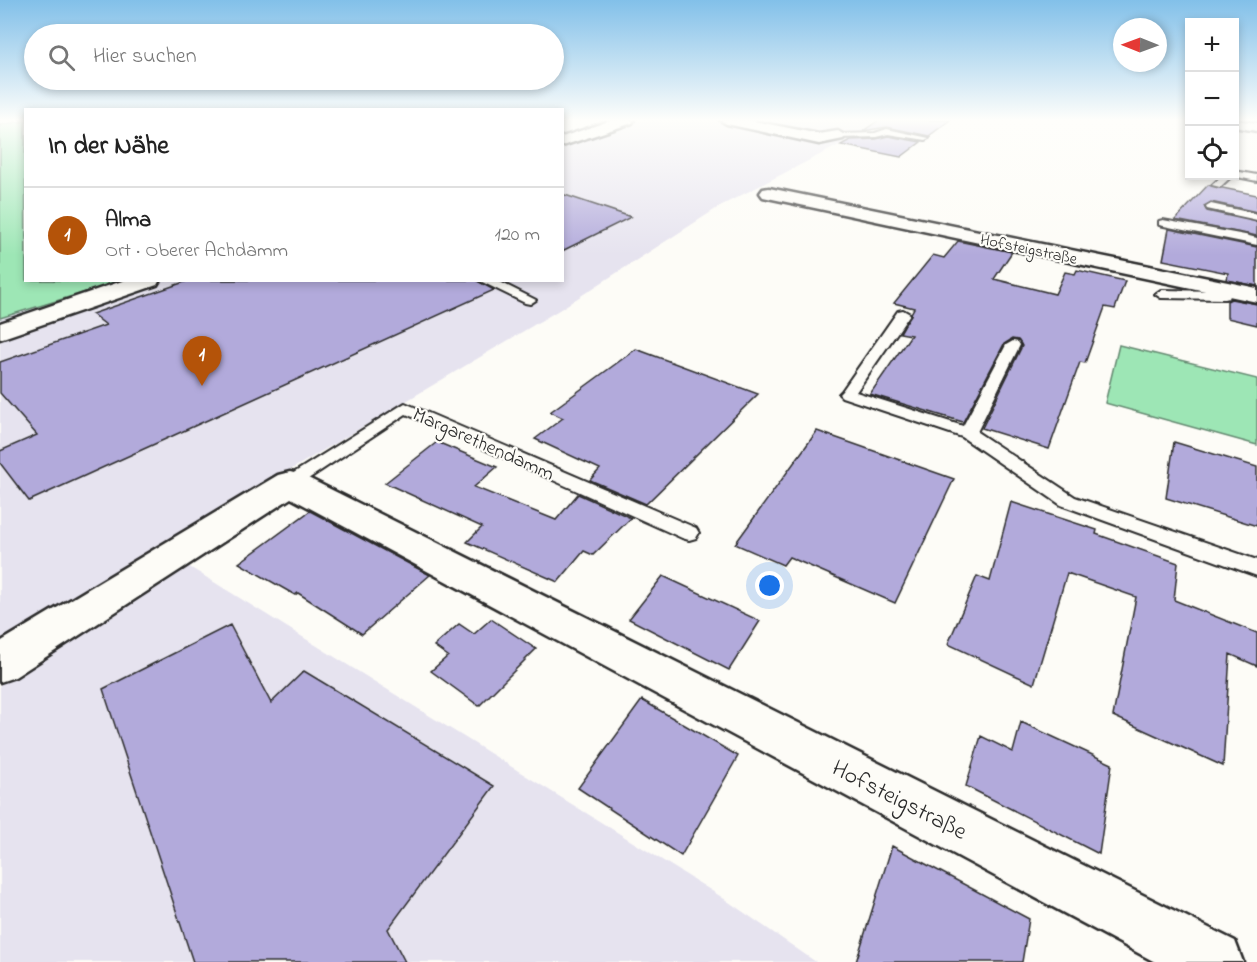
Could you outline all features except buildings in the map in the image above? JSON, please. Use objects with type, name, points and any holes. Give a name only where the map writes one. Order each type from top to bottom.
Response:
[{"type":"street","name":"Hofsteigstraße","points":[[770,193],[1257,295]]},
{"type":"street","points":[[0,331],[143,282]]},
{"type":"street","name":"Hofsteigstraße","points":[[290,483],[1214,962]]},
{"type":"street","name":"Margarethendamm","points":[[0,664],[290,483]]},
{"type":"lane","points":[[1239,175],[1257,178]]},
{"type":"lane","points":[[1217,185],[1223,180]]},
{"type":"lane","points":[[1210,207],[1257,217]]},
{"type":"lane","points":[[1163,223],[1257,242]]},
{"type":"lane","points":[[489,282],[530,300]]},
{"type":"lane","points":[[1161,294],[1225,295],[1227,289]]},
{"type":"lane","points":[[903,314],[847,394],[968,433],[1068,501],[1257,568]]},
{"type":"lane","points":[[968,433],[1013,345]]},
{"type":"lane","name":"Margarethendamm","points":[[290,483],[405,408],[689,533]]},
{"type":"shaded area","points":[[564,165],[800,165],[722,205],[559,310],[159,548],[720,896],[816,962],[0,962],[0,318],[119,282],[564,282]]},
{"type":"green space","points":[[0,165],[24,165],[24,282],[119,282],[0,318]]},
{"type":"green space","points":[[1119,345],[1257,379],[1257,445],[1105,403]]},
{"type":"place","name":"Alma","points":[[202,386]]}]
